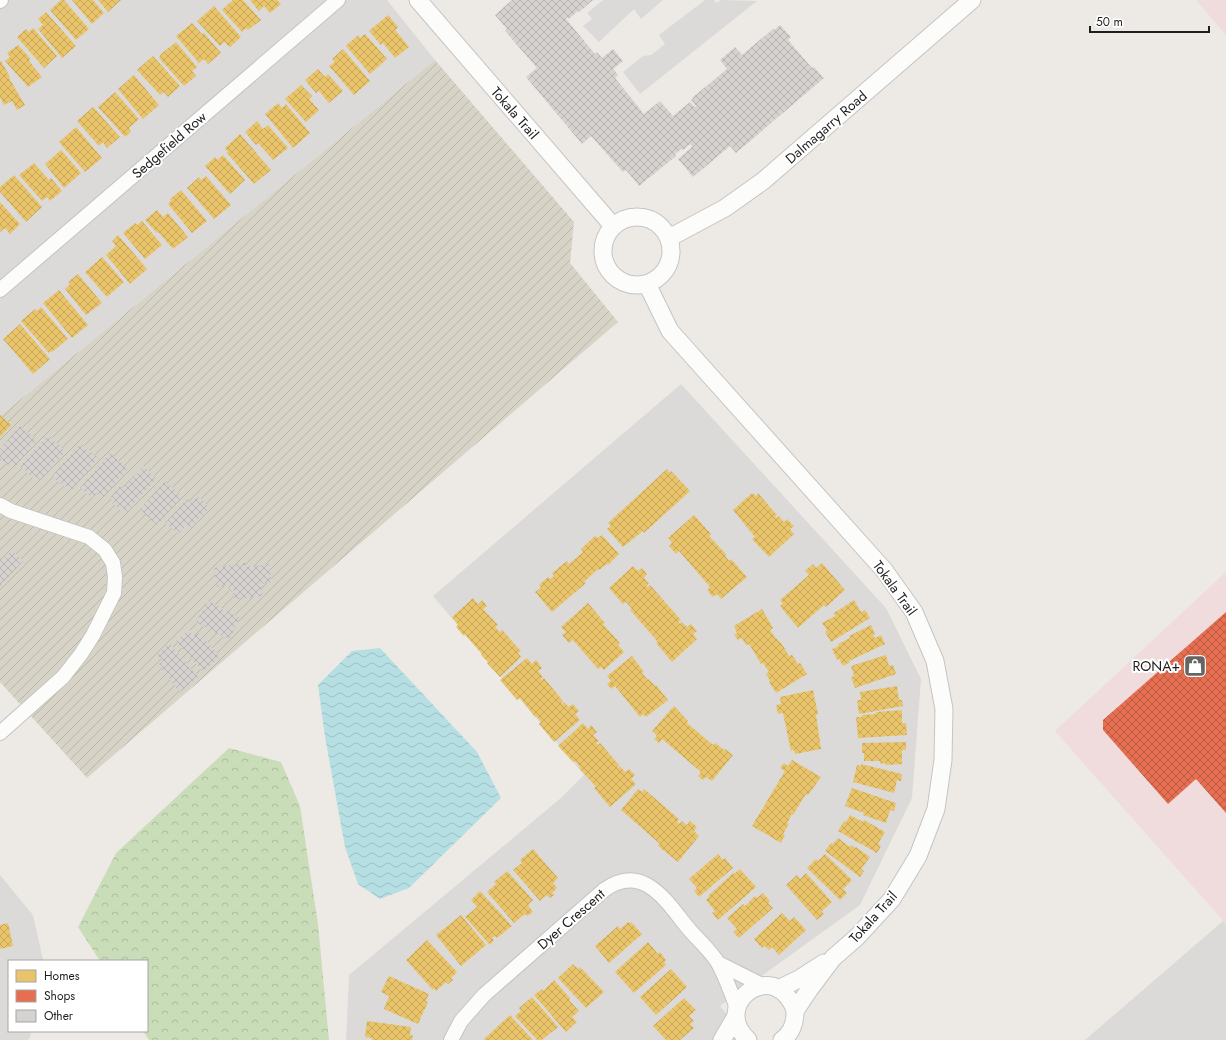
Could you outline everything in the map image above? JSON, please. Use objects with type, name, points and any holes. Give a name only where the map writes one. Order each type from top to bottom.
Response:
[{"type":"street","name":"Sedgefield Row","points":[[0,290],[338,0]]},
{"type":"street","name":"Tokala Trail","points":[[418,0],[613,226]]},
{"type":"street","name":"Dalmagarry Road","points":[[669,238],[725,208],[763,182],[972,0]]},
{"type":"street","points":[[633,217],[644,217],[655,221],[669,238],[671,250],[670,261],[665,271],[657,279],[647,284],[635,286],[624,283],[614,277],[607,268],[603,258],[602,246],[606,235],[613,226],[622,220],[633,217]]},
{"type":"street","name":"Tokala Trail","points":[[647,284],[670,330],[884,570],[914,612],[935,661],[944,709],[943,760],[936,809],[918,856],[892,899],[833,958],[809,990],[795,1016],[791,1031],[782,1040]]},
{"type":"street","points":[[0,505],[11,511],[88,538],[105,550],[113,563],[115,577],[114,593],[93,635],[81,654],[63,678],[0,733]]},
{"type":"street","name":"Dyer Crescent","points":[[452,1040],[461,1021],[484,996],[604,890],[624,881],[636,880],[660,894],[718,963],[736,1012]]},
{"type":"street","name":"Tokala Trail","points":[[736,1012],[740,999],[755,988],[771,988],[799,979],[833,958]]},
{"type":"street","name":"Dyer Crescent","points":[[718,963],[771,988]]},
{"type":"street","points":[[771,988],[786,994],[792,1002],[800,1040]]},
{"type":"street","points":[[722,1040],[736,1012]]},
{"type":"street","points":[[736,1012],[737,1025],[742,1034],[748,1040]]},
{"type":"shaded area","points":[[0,0],[387,0],[435,60],[0,416]]},
{"type":"shaded area","points":[[603,0],[663,0],[641,19],[634,9],[599,42],[583,26],[592,19],[587,13]]},
{"type":"shaded area","points":[[705,0],[714,0],[716,3],[721,0],[757,1],[640,94],[623,72],[643,56],[651,55],[665,44],[659,35]]},
{"type":"shaded area","points":[[1196,0],[1226,0],[1226,35]]},
{"type":"shaded area","points":[[435,60],[574,222],[570,263],[618,322],[87,778],[0,682],[0,416]]},
{"type":"shaded area","points":[[681,384],[886,608],[921,679],[912,798],[860,905],[720,1006],[750,1040],[346,1040],[349,975],[562,797],[584,775],[433,596]]},
{"type":"shaded area","points":[[1226,572],[1226,924],[1055,731]]},
{"type":"shaded area","points":[[0,875],[33,915],[43,960],[8,960],[8,1032],[31,1032],[30,1038],[27,1040],[0,1040]]},
{"type":"shaded area","points":[[1223,921],[1226,924],[1226,1040],[1085,1040]]},
{"type":"shaded area","points":[[1226,961],[1226,1040],[1131,1040]]},
{"type":"green space","points":[[229,748],[281,762],[300,806],[318,924],[329,1040],[149,1040],[144,1032],[148,1032],[148,960],[99,960],[78,927],[116,853]]},
{"type":"water","points":[[380,648],[477,752],[501,798],[409,888],[380,899],[358,884],[345,847],[325,737],[318,685],[352,651]]},
{"type":"building: Homes","points":[[61,0],[64,0],[89,29],[76,40],[50,10]]},
{"type":"building: Homes","points":[[72,0],[93,0],[104,13],[92,24]]},
{"type":"building: Homes","points":[[98,0],[121,0],[108,12]]},
{"type":"building: Homes","points":[[233,0],[243,0],[261,20],[248,30],[246,28],[242,32],[222,10]]},
{"type":"building: Homes","points":[[250,0],[277,0],[281,4],[270,13],[264,6],[259,11]]},
{"type":"building: Homes","points":[[214,6],[241,37],[230,47],[224,42],[220,46],[197,21]]},
{"type":"building: Homes","points":[[46,12],[76,46],[62,58],[38,29],[43,25],[38,19]]},
{"type":"building: Homes","points":[[388,15],[398,27],[395,30],[409,47],[395,58],[383,43],[381,45],[369,31]]},
{"type":"building: Homes","points":[[192,23],[202,34],[204,33],[221,53],[208,64],[204,59],[199,63],[176,36]]},
{"type":"building: Homes","points":[[33,28],[57,56],[44,68],[17,37],[26,29],[29,32]]},
{"type":"building: Homes","points":[[365,34],[387,59],[370,74],[346,46],[358,35],[360,38]]},
{"type":"building: Homes","points":[[176,42],[197,67],[192,71],[196,76],[184,86],[159,58],[161,54]]},
{"type":"building: Homes","points":[[18,45],[30,58],[29,61],[42,77],[28,87],[5,61],[10,57],[7,53]]},
{"type":"building: Homes","points":[[343,49],[370,81],[354,95],[329,66],[335,62],[332,59]]},
{"type":"building: Homes","points":[[153,56],[180,86],[168,97],[164,92],[160,95],[137,70]]},
{"type":"building: Homes","points":[[1,61],[25,105],[17,110],[12,101],[4,105],[0,97]]},
{"type":"building: Homes","points":[[318,69],[325,77],[328,74],[343,91],[329,103],[319,91],[316,93],[305,80]]},
{"type":"building: Homes","points":[[134,75],[159,105],[143,119],[118,89]]},
{"type":"building: Homes","points":[[301,85],[312,96],[309,99],[319,110],[306,122],[285,99]]},
{"type":"building: Homes","points":[[115,92],[139,119],[129,128],[131,132],[125,137],[98,107]]},
{"type":"building: Homes","points":[[278,103],[282,108],[286,104],[310,133],[293,148],[265,114]]},
{"type":"building: Homes","points":[[93,107],[120,137],[107,148],[103,142],[99,146],[77,121]]},
{"type":"building: Homes","points":[[257,121],[263,129],[268,125],[288,148],[273,160],[258,143],[256,145],[245,132]]},
{"type":"building: Homes","points":[[76,127],[102,158],[85,172],[59,142]]},
{"type":"building: Homes","points":[[240,134],[271,170],[254,184],[226,152],[228,152],[225,148]]},
{"type":"building: Homes","points":[[61,150],[81,173],[64,188],[45,164]]},
{"type":"building: Homes","points":[[223,155],[245,180],[230,194],[205,166],[215,157],[217,160]]},
{"type":"building: Homes","points":[[34,163],[49,180],[51,178],[62,191],[50,201],[47,197],[42,201],[19,175]]},
{"type":"building: Homes","points":[[14,175],[42,207],[26,222],[0,192],[0,187]]},
{"type":"building: Homes","points":[[206,176],[231,205],[214,219],[187,188],[199,177],[201,180]]},
{"type":"building: Homes","points":[[181,190],[207,221],[192,233],[168,204],[171,201],[170,199]]},
{"type":"building: Homes","points":[[0,202],[20,224],[10,234],[5,228],[0,232]]},
{"type":"building: Homes","points":[[157,210],[163,217],[168,213],[188,237],[173,249],[145,220]]},
{"type":"building: Homes","points":[[142,221],[162,245],[145,259],[123,233],[135,223],[137,225]]},
{"type":"building: Homes","points":[[118,235],[147,269],[130,284],[106,255],[116,246],[112,241]]},
{"type":"building: Homes","points":[[102,257],[124,282],[107,297],[85,272]]},
{"type":"building: Homes","points":[[78,274],[102,303],[86,315],[65,289],[70,284],[68,282]]},
{"type":"building: Homes","points":[[59,290],[88,325],[72,338],[43,303]]},
{"type":"building: Homes","points":[[41,307],[68,339],[49,353],[21,321],[35,309],[37,311]]},
{"type":"building: Homes","points":[[20,324],[50,359],[33,374],[3,339]]},
{"type":"building: Homes","points":[[0,415],[11,425],[0,437]]},
{"type":"building: Homes","points":[[667,469],[670,473],[671,471],[690,491],[644,533],[643,531],[623,547],[607,529],[611,526],[608,523]]},
{"type":"building: Homes","points":[[752,493],[756,496],[758,493],[777,515],[775,517],[776,518],[779,516],[784,522],[787,519],[794,526],[790,529],[794,534],[769,557],[752,539],[755,537],[733,510]]},
{"type":"building: Homes","points":[[694,515],[711,534],[709,536],[726,554],[725,555],[729,561],[731,559],[747,577],[721,599],[717,594],[713,597],[707,590],[710,587],[679,551],[676,554],[669,546],[672,543],[668,538]]},
{"type":"building: Homes","points":[[602,535],[619,554],[608,565],[607,564],[599,570],[598,569],[584,582],[586,583],[552,612],[535,592],[541,588],[539,585],[548,577],[550,579],[554,576],[552,573],[567,561],[569,564],[583,552],[581,549],[595,536],[598,538]]},
{"type":"building: Homes","points":[[822,563],[845,590],[826,607],[824,605],[798,628],[780,606],[783,603],[780,600],[809,575],[805,571],[813,564],[816,568]]},
{"type":"building: Homes","points":[[633,566],[638,571],[642,568],[647,574],[644,578],[649,583],[646,586],[648,587],[650,585],[681,620],[678,622],[680,624],[682,622],[687,627],[691,624],[697,631],[693,634],[697,639],[672,662],[656,643],[658,642],[630,610],[632,609],[626,602],[623,604],[609,588]]},
{"type":"building: Homes","points":[[473,598],[478,604],[482,600],[487,606],[483,609],[498,625],[495,627],[500,632],[502,630],[521,651],[518,653],[521,657],[500,677],[487,663],[488,662],[466,636],[466,634],[464,636],[456,627],[458,625],[452,617]]},
{"type":"building: Homes","points":[[854,600],[861,612],[865,610],[870,618],[831,642],[825,632],[827,630],[822,623],[835,616],[834,613]]},
{"type":"building: Homes","points":[[588,603],[605,623],[603,624],[620,643],[618,645],[624,652],[604,670],[601,667],[598,669],[573,640],[569,643],[562,635],[566,632],[561,627]]},
{"type":"building: Homes","points":[[762,609],[773,628],[770,630],[782,644],[789,656],[792,655],[798,664],[800,663],[807,674],[776,693],[769,682],[770,681],[766,674],[769,672],[763,663],[761,664],[749,644],[746,645],[742,638],[738,640],[734,635],[737,633],[734,626]]},
{"type":"building: Homes","points":[[871,625],[875,638],[881,635],[885,644],[849,661],[850,662],[843,666],[839,659],[837,660],[832,649],[850,638],[849,636]]},
{"type":"building: Homes","points":[[886,655],[889,666],[893,665],[896,674],[855,688],[851,677],[854,676],[851,666]]},
{"type":"building: Homes","points":[[632,656],[644,672],[642,673],[655,686],[656,685],[668,700],[646,717],[643,714],[640,717],[615,686],[611,689],[607,684],[611,681],[607,676]]},
{"type":"building: Homes","points":[[527,658],[532,664],[536,660],[542,668],[538,671],[543,677],[541,679],[542,680],[544,678],[563,701],[561,703],[562,704],[564,702],[569,707],[573,704],[579,711],[575,714],[580,720],[554,742],[539,724],[541,722],[536,716],[535,717],[520,698],[517,700],[500,680]]},
{"type":"building: Homes","points":[[897,686],[899,700],[902,700],[903,706],[859,714],[857,700],[861,700],[860,692]]},
{"type":"building: Homes","points":[[813,690],[818,714],[816,715],[821,749],[795,754],[794,750],[791,751],[783,713],[778,714],[776,705],[781,704],[780,697]]},
{"type":"building: Homes","points":[[674,706],[688,721],[687,723],[713,745],[715,743],[733,755],[712,781],[706,777],[703,780],[698,776],[701,772],[662,739],[659,743],[654,739],[657,736],[652,731]]},
{"type":"building: Homes","points":[[902,710],[902,723],[906,723],[907,735],[858,738],[856,717],[876,714],[876,712]]},
{"type":"building: Homes","points":[[583,723],[588,729],[591,725],[597,732],[593,735],[599,741],[596,743],[598,745],[600,743],[619,765],[617,767],[618,768],[620,766],[625,772],[629,769],[635,775],[631,779],[636,784],[610,807],[594,788],[596,787],[579,768],[580,767],[575,761],[573,762],[558,746]]},
{"type":"building: Homes","points":[[906,742],[906,750],[902,750],[902,764],[886,765],[885,763],[880,764],[880,761],[864,761],[862,743]]},
{"type":"building: Homes","points":[[792,760],[821,777],[808,795],[806,794],[793,815],[792,814],[787,823],[789,824],[783,834],[785,835],[781,843],[752,826],[785,771],[780,768],[784,763],[788,766]]},
{"type":"building: Homes","points":[[861,764],[902,774],[901,781],[897,780],[894,793],[853,782],[857,765],[861,766]]},
{"type":"building: Homes","points":[[852,788],[896,803],[894,811],[890,810],[886,823],[863,815],[864,813],[845,806]]},
{"type":"building: Homes","points":[[638,789],[642,792],[644,789],[679,819],[677,822],[679,824],[682,821],[687,825],[690,821],[697,827],[694,831],[699,836],[678,862],[658,846],[660,844],[621,810]]},
{"type":"building: Homes","points":[[850,815],[863,822],[864,820],[885,832],[878,844],[881,846],[877,853],[838,831]]},
{"type":"building: Homes","points":[[838,838],[850,847],[851,845],[856,847],[870,857],[861,869],[864,871],[860,877],[825,851],[831,843],[833,844]]},
{"type":"building: Homes","points":[[533,849],[558,878],[553,883],[557,888],[552,893],[554,895],[550,898],[546,895],[540,901],[513,870],[522,863],[520,860]]},
{"type":"building: Homes","points":[[718,854],[723,860],[725,858],[733,868],[699,897],[694,891],[697,888],[689,879]]},
{"type":"building: Homes","points":[[825,854],[852,880],[843,889],[847,893],[840,900],[807,868],[816,859],[818,861]]},
{"type":"building: Homes","points":[[740,869],[756,887],[718,920],[712,913],[715,911],[706,900],[709,897],[708,896],[733,873],[734,874]]},
{"type":"building: Homes","points":[[507,871],[533,900],[528,905],[533,912],[527,916],[525,914],[514,923],[487,892],[496,884],[494,882]]},
{"type":"building: Homes","points":[[806,873],[832,902],[822,911],[824,914],[817,920],[786,885],[797,875],[800,879]]},
{"type":"building: Homes","points":[[480,891],[512,926],[497,938],[495,936],[492,938],[494,940],[490,945],[465,917],[477,907],[471,900]]},
{"type":"building: Homes","points":[[763,893],[770,901],[768,903],[773,908],[739,938],[733,932],[737,929],[727,918],[743,904],[745,906],[755,896],[757,898]]},
{"type":"building: Homes","points":[[782,913],[790,921],[794,917],[806,930],[779,955],[772,947],[769,950],[765,946],[762,948],[754,939]]},
{"type":"building: Homes","points":[[461,915],[486,945],[461,966],[436,935]]},
{"type":"building: Homes","points":[[628,922],[631,922],[642,934],[609,963],[595,946],[618,926],[620,929]]},
{"type":"building: Homes","points":[[8,923],[13,946],[0,949],[0,925]]},
{"type":"building: Homes","points":[[427,940],[457,972],[451,978],[453,980],[448,984],[446,982],[436,991],[434,988],[433,990],[406,960]]},
{"type":"building: Homes","points":[[648,942],[658,954],[660,952],[666,960],[664,962],[666,965],[634,993],[615,972]]},
{"type":"building: Homes","points":[[573,964],[578,969],[580,967],[604,992],[586,1008],[558,978]]},
{"type":"building: Homes","points":[[671,969],[687,987],[656,1015],[640,997]]},
{"type":"building: Homes","points":[[389,976],[429,994],[426,1001],[428,1002],[418,1024],[384,1009],[389,996],[381,992]]},
{"type":"building: Homes","points":[[554,980],[579,1011],[572,1017],[577,1022],[566,1032],[534,995],[542,989],[543,991]]},
{"type":"building: Homes","points":[[532,997],[558,1027],[542,1040],[537,1040],[515,1016],[521,1011],[519,1008]]},
{"type":"building: Homes","points":[[684,998],[696,1010],[689,1016],[694,1021],[690,1024],[694,1028],[680,1040],[666,1040],[653,1026]]},
{"type":"building: Homes","points":[[510,1015],[533,1040],[484,1039]]},
{"type":"building: Homes","points":[[367,1021],[411,1027],[410,1035],[413,1036],[412,1040],[372,1040],[372,1038],[365,1037]]},
{"type":"building: Shops","name":"RONA+","points":[[1226,612],[1226,813],[1196,779],[1168,804],[1103,730],[1103,720]]},
{"type":"building: Other","points":[[512,0],[593,0],[579,12],[578,11],[569,19],[567,17],[566,19],[595,54],[597,52],[602,58],[613,49],[623,61],[613,69],[618,75],[615,78],[644,114],[660,101],[673,116],[690,102],[695,107],[696,106],[691,100],[693,99],[692,98],[727,69],[720,60],[735,47],[742,55],[780,25],[791,37],[788,40],[812,68],[814,67],[824,78],[736,153],[730,146],[693,177],[678,159],[692,147],[690,144],[675,154],[676,156],[639,186],[626,170],[623,172],[591,136],[582,144],[526,77],[537,68],[505,31],[507,29],[495,15]]},
{"type":"building: Other","points":[[20,426],[37,441],[14,468],[0,458],[0,449]]},
{"type":"building: Other","points":[[48,435],[66,451],[40,480],[35,476],[33,478],[20,466]]},
{"type":"building: Other","points":[[81,443],[99,459],[70,492],[52,476]]},
{"type":"building: Other","points":[[110,453],[128,469],[102,499],[96,493],[92,498],[80,488]]},
{"type":"building: Other","points":[[143,466],[157,478],[127,512],[123,508],[121,511],[111,502],[112,500],[110,498],[120,486],[123,488]]},
{"type":"building: Other","points":[[165,481],[183,496],[157,525],[140,509]]},
{"type":"building: Other","points":[[197,496],[210,507],[191,528],[187,524],[178,534],[165,523],[187,499],[191,503]]},
{"type":"building: Other","points":[[12,550],[23,561],[0,586],[0,557],[3,560]]},
{"type":"building: Other","points":[[245,563],[246,567],[269,564],[272,582],[261,584],[263,596],[234,600],[233,591],[229,592],[228,585],[217,587],[214,568]]},
{"type":"building: Other","points":[[208,601],[240,618],[229,640],[196,622]]},
{"type":"building: Other","points":[[189,630],[194,636],[198,633],[201,634],[220,657],[203,672],[176,641]]},
{"type":"building: Other","points":[[170,643],[198,677],[180,692],[161,669],[162,668],[159,664],[163,661],[157,654]]},
{"type":"place","name":"RONA+","points":[[1195,666]]}]
